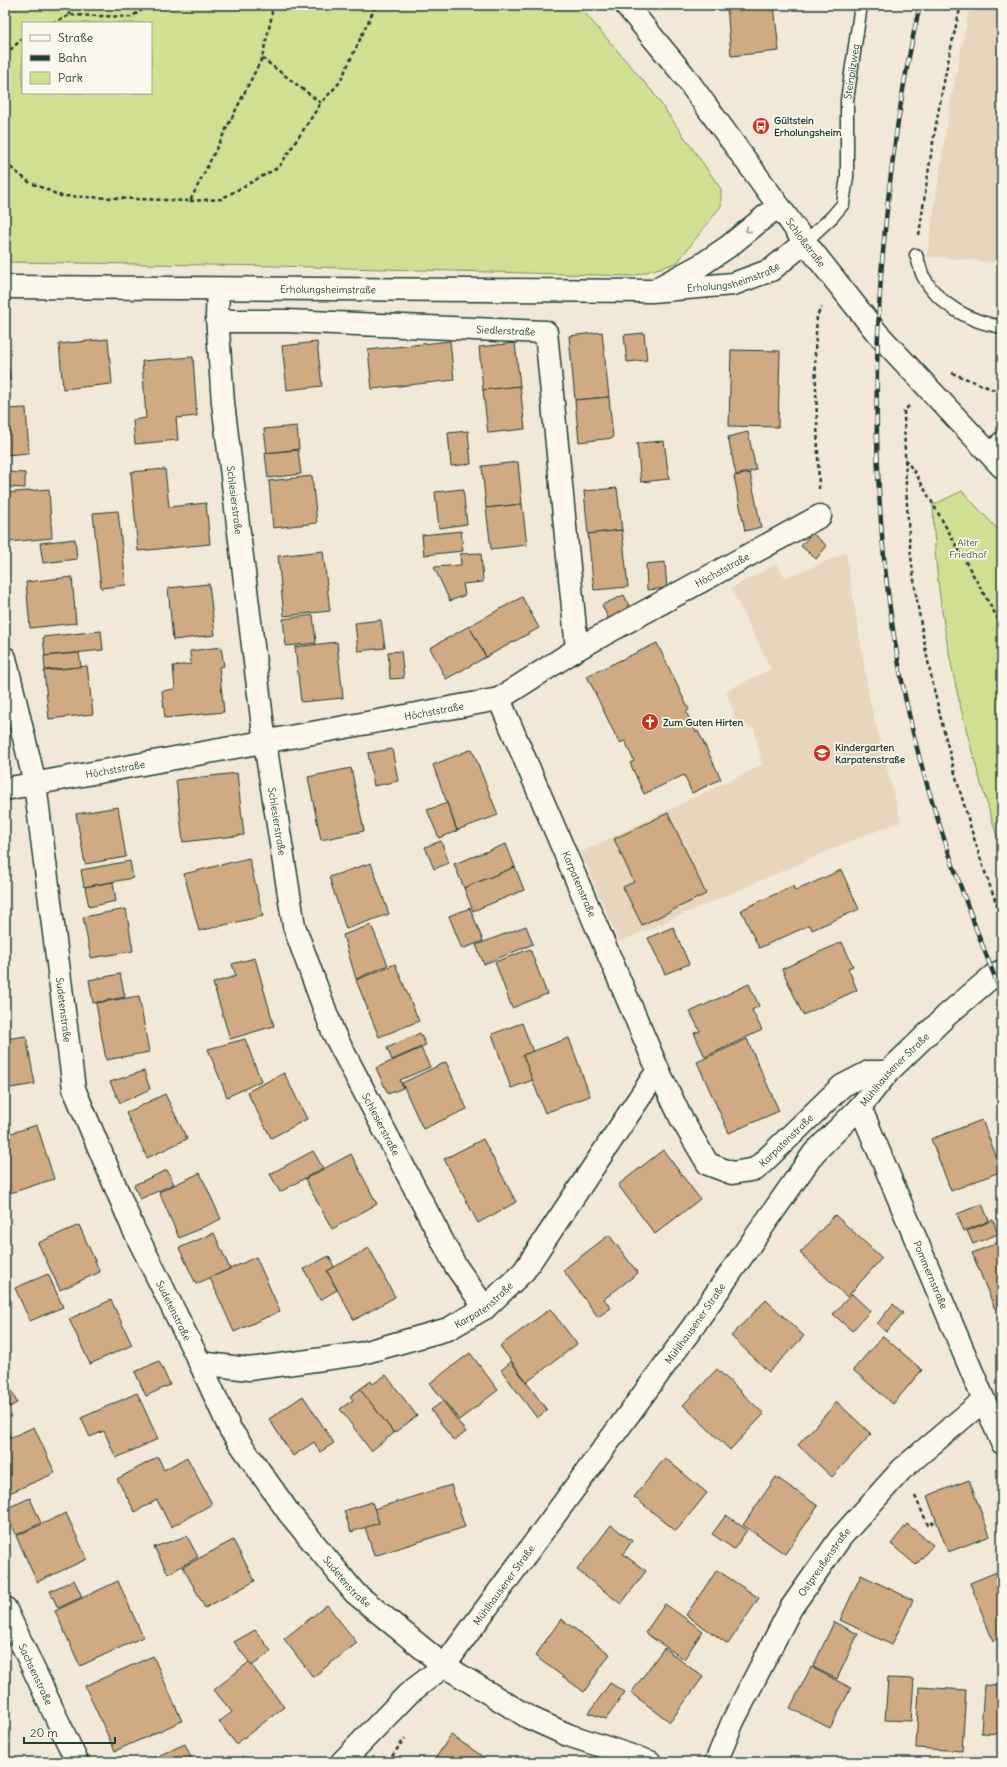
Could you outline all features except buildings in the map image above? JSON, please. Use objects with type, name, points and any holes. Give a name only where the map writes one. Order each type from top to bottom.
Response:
[{"type":"street","name":"Schloßstraße","points":[[626,5],[683,74],[805,242],[877,332],[927,387],[999,456]]},
{"type":"street","name":"Erholungsheimstraße","points":[[652,291],[729,246],[778,206]]},
{"type":"street","name":"Erholungsheimstraße","points":[[5,286],[218,289],[652,291],[733,284],[771,270],[805,242]]},
{"type":"street","name":"Schlesierstraße","points":[[218,289],[218,321],[223,403],[265,743],[294,926],[333,1032],[455,1265],[485,1308]]},
{"type":"street","name":"Siedlerstraße","points":[[218,321],[287,321],[546,332],[577,649]]},
{"type":"street","name":"Höchststraße","points":[[5,789],[265,743],[499,699],[577,649],[820,516]]},
{"type":"street","name":"Sudetenstraße","points":[[5,658],[35,784],[74,1089],[133,1228],[200,1363],[230,1429],[289,1513],[355,1593],[444,1666],[534,1720],[568,1735],[650,1762]]},
{"type":"street","name":"Karpatenstraße","points":[[499,699],[658,1070],[682,1120],[708,1164],[732,1173],[756,1169],[842,1086],[869,1072],[888,1072]]},
{"type":"street","name":"Mühlhausener Straße","points":[[342,1762],[408,1694],[444,1666],[692,1328],[814,1153],[860,1107],[888,1072],[947,1015],[994,975],[1002,971]]},
{"type":"street","name":"Karpatenstraße","points":[[200,1363],[249,1369],[359,1354],[448,1329],[485,1308],[524,1271],[658,1070]]},
{"type":"street","name":"Pommernstraße","points":[[860,1107],[1002,1443]]},
{"type":"street","name":"Ostpreußenstraße","points":[[716,1762],[733,1721],[791,1608],[841,1537],[902,1469],[984,1400]]},
{"type":"street","name":"Sachsenstraße","points":[[8,1622],[77,1762]]},
{"type":"lane","name":"Steinpilzweg","points":[[805,242],[832,217],[843,204],[847,177],[847,100],[861,5]]},
{"type":"lane","points":[[916,255],[923,276],[936,295],[955,310],[984,324],[1002,327]]},
{"type":"path","points":[[68,5],[70,15]]},
{"type":"path","points":[[54,22],[70,15],[130,17],[150,5]]},
{"type":"path","points":[[190,201],[262,58],[272,15],[271,5]]},
{"type":"path","points":[[5,163],[29,182],[61,196],[190,201],[221,199],[279,167],[321,103],[340,82],[376,5]]},
{"type":"path","points":[[916,255],[931,148],[949,55],[961,5]]},
{"type":"path","points":[[5,55],[22,39]]},
{"type":"path","points":[[262,58],[321,103]]},
{"type":"path","points":[[820,516],[815,353],[817,314],[840,286]]},
{"type":"path","points":[[1002,393],[945,370],[904,410],[905,459],[911,555],[926,657],[938,708],[970,825],[1002,917]]},
{"type":"path","points":[[905,459],[916,474],[1002,626]]},
{"type":"path","points":[[902,1469],[928,1525],[936,1521]]},
{"type":"shaded area","points":[[970,5],[1002,5],[1002,263],[927,256],[949,110]]},
{"type":"shaded area","name":"Kindergarten Karpatenstraße","points":[[846,553],[870,702],[901,822],[860,837],[619,942],[581,852],[762,765],[754,728],[737,723],[726,691],[771,669],[731,588],[776,564],[786,578]]},
{"type":"green space","points":[[5,5],[578,5],[652,91],[721,189],[721,206],[677,263],[633,276],[276,266],[5,262]]},
{"type":"green space","name":"Alter Friedhof","points":[[962,491],[1002,534],[1002,852],[976,767],[955,681],[946,638],[935,550],[933,505]]},
{"type":"railway","points":[[920,5],[906,72],[895,140],[881,276],[877,398],[877,459],[881,520],[886,580],[895,641],[906,701],[920,760],[958,879],[1002,995]]},
{"type":"place","name":"Gültstein Erholungsheim","points":[[761,126]]},
{"type":"place","name":"Zum Guten Hirten","points":[[650,722]]},
{"type":"place","name":"Kindergarten Karpatenstraße","points":[[822,753]]}]
